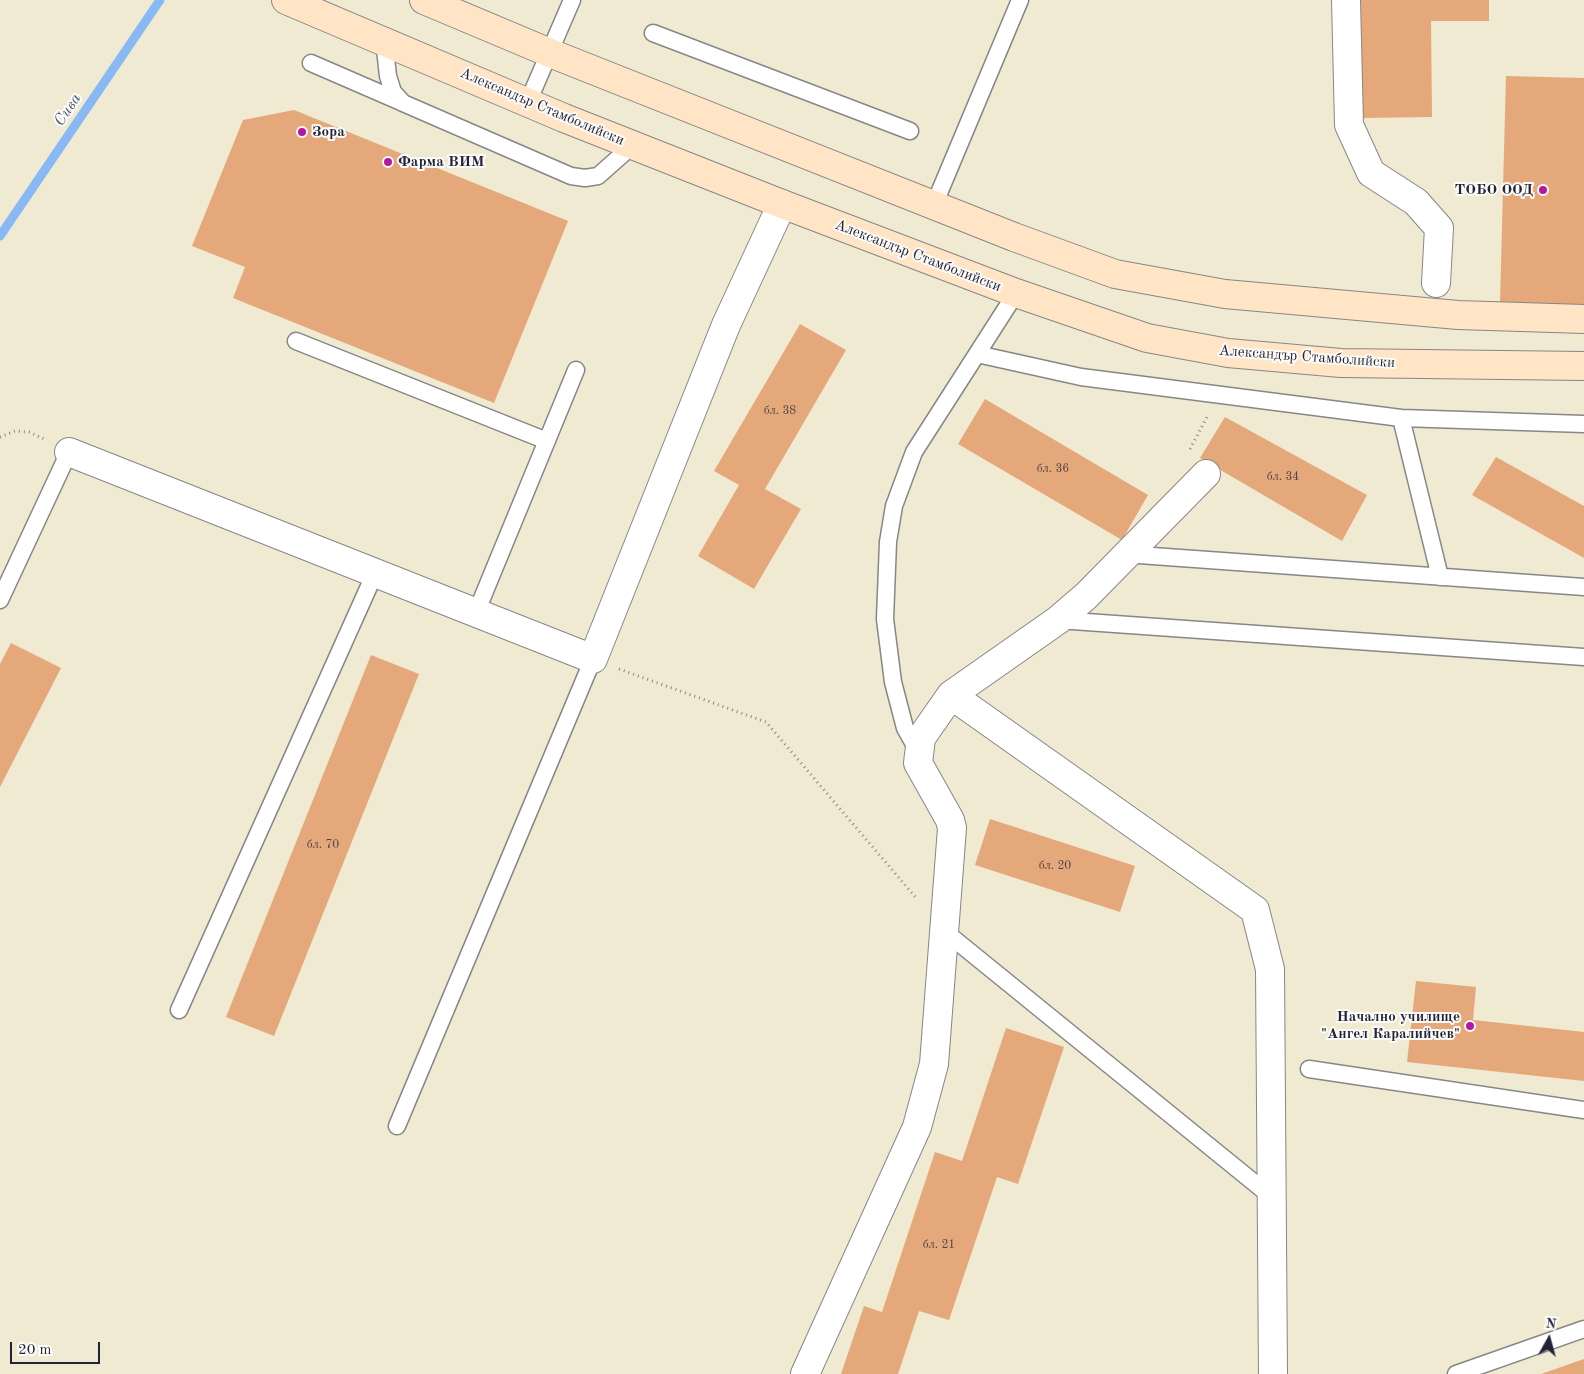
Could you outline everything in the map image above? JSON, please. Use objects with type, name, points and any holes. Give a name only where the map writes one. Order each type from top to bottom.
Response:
[{"type":"main road","name":"Александър Стамболийски","points":[[286,0],[528,102],[782,204],[1016,293],[1147,338],[1228,353],[1341,363],[1584,366]]},
{"type":"main road","points":[[424,0],[550,53],[934,205],[1115,274],[1225,294],[1458,315],[1584,319]]},
{"type":"street","points":[[1346,0],[1349,126],[1371,173],[1416,202],[1438,228],[1436,283]]},
{"type":"street","points":[[70,452],[593,659],[726,325],[782,204]]},
{"type":"street","points":[[805,1374],[917,1127],[934,1064],[952,828],[950,820],[918,763],[921,738],[951,695],[1058,620],[1086,596],[1125,554],[1206,474]]},
{"type":"street","points":[[951,695],[1255,910],[1270,969],[1273,1374]]},
{"type":"lane","points":[[528,102],[572,0]]},
{"type":"lane","points":[[934,205],[1020,0]]},
{"type":"lane","points":[[654,32],[910,130]]},
{"type":"lane","points":[[384,40],[388,76],[393,92],[403,103]]},
{"type":"lane","points":[[311,64],[571,176],[586,178],[598,176],[633,145]]},
{"type":"lane","points":[[918,752],[905,728],[893,682],[885,619],[888,542],[894,506],[914,452],[1016,293]]},
{"type":"lane","points":[[296,341],[547,441]]},
{"type":"lane","points":[[977,354],[1081,377],[1401,418],[1584,424]]},
{"type":"lane","points":[[476,613],[576,370]]},
{"type":"lane","points":[[1401,418],[1440,577]]},
{"type":"lane","points":[[0,600],[70,452]]},
{"type":"lane","points":[[1125,554],[1584,587]]},
{"type":"lane","points":[[180,1010],[375,573]]},
{"type":"lane","points":[[1058,620],[1584,657]]},
{"type":"lane","points":[[397,1126],[593,659]]},
{"type":"lane","points":[[943,930],[1273,1198]]},
{"type":"lane","points":[[1308,1069],[1584,1110]]},
{"type":"lane","points":[[1456,1374],[1584,1329]]},
{"type":"path","points":[[1206,474],[1183,463],[1218,394]]},
{"type":"path","points":[[0,438],[14,431],[29,432],[70,452]]},
{"type":"path","points":[[593,659],[766,722],[943,930]]},
{"type":"building","points":[[1360,0],[1489,0],[1489,21],[1431,21],[1432,117],[1362,118]]},
{"type":"building","name":"ТОБО ООД","points":[[1506,76],[1584,78],[1584,305],[1500,303]]},
{"type":"building","points":[[294,110],[568,221],[494,403],[233,298],[245,267],[192,246],[243,120]]},
{"type":"building","points":[[800,324],[846,350],[765,489],[801,509],[754,589],[698,556],[739,485],[714,471]]},
{"type":"building","points":[[985,399],[1148,495],[1122,540],[958,444]]},
{"type":"building","points":[[1225,417],[1367,495],[1342,541],[1200,458]]},
{"type":"building","points":[[1496,457],[1584,506],[1584,558],[1472,495]]},
{"type":"building","points":[[11,643],[61,668],[0,787],[0,664]]},
{"type":"building","points":[[371,655],[419,674],[274,1036],[226,1017]]},
{"type":"building","points":[[990,819],[1135,866],[1120,912],[975,865]]},
{"type":"building","name":"Начално училище \"Ангел Каралийчев\"","points":[[1416,981],[1476,987],[1473,1020],[1584,1032],[1584,1081],[1407,1062]]},
{"type":"building","points":[[1006,1028],[1064,1047],[1018,1184],[997,1177],[949,1320],[919,1311],[898,1374],[841,1374],[864,1306],[882,1312],[935,1152],[962,1161]]},
{"type":"building","points":[[1584,1359],[1584,1374],[1541,1374]]},
{"type":"waterway","name":"Сива","points":[[0,236],[160,0]]},
{"type":"place","name":"Зора","points":[[302,132]]},
{"type":"place","name":"Фарма ВИМ","points":[[388,162]]},
{"type":"place","name":"ТОБО ООД","points":[[1543,190]]},
{"type":"place","name":"Начално училище \"Ангел Каралийчев\"","points":[[1470,1026]]}]
